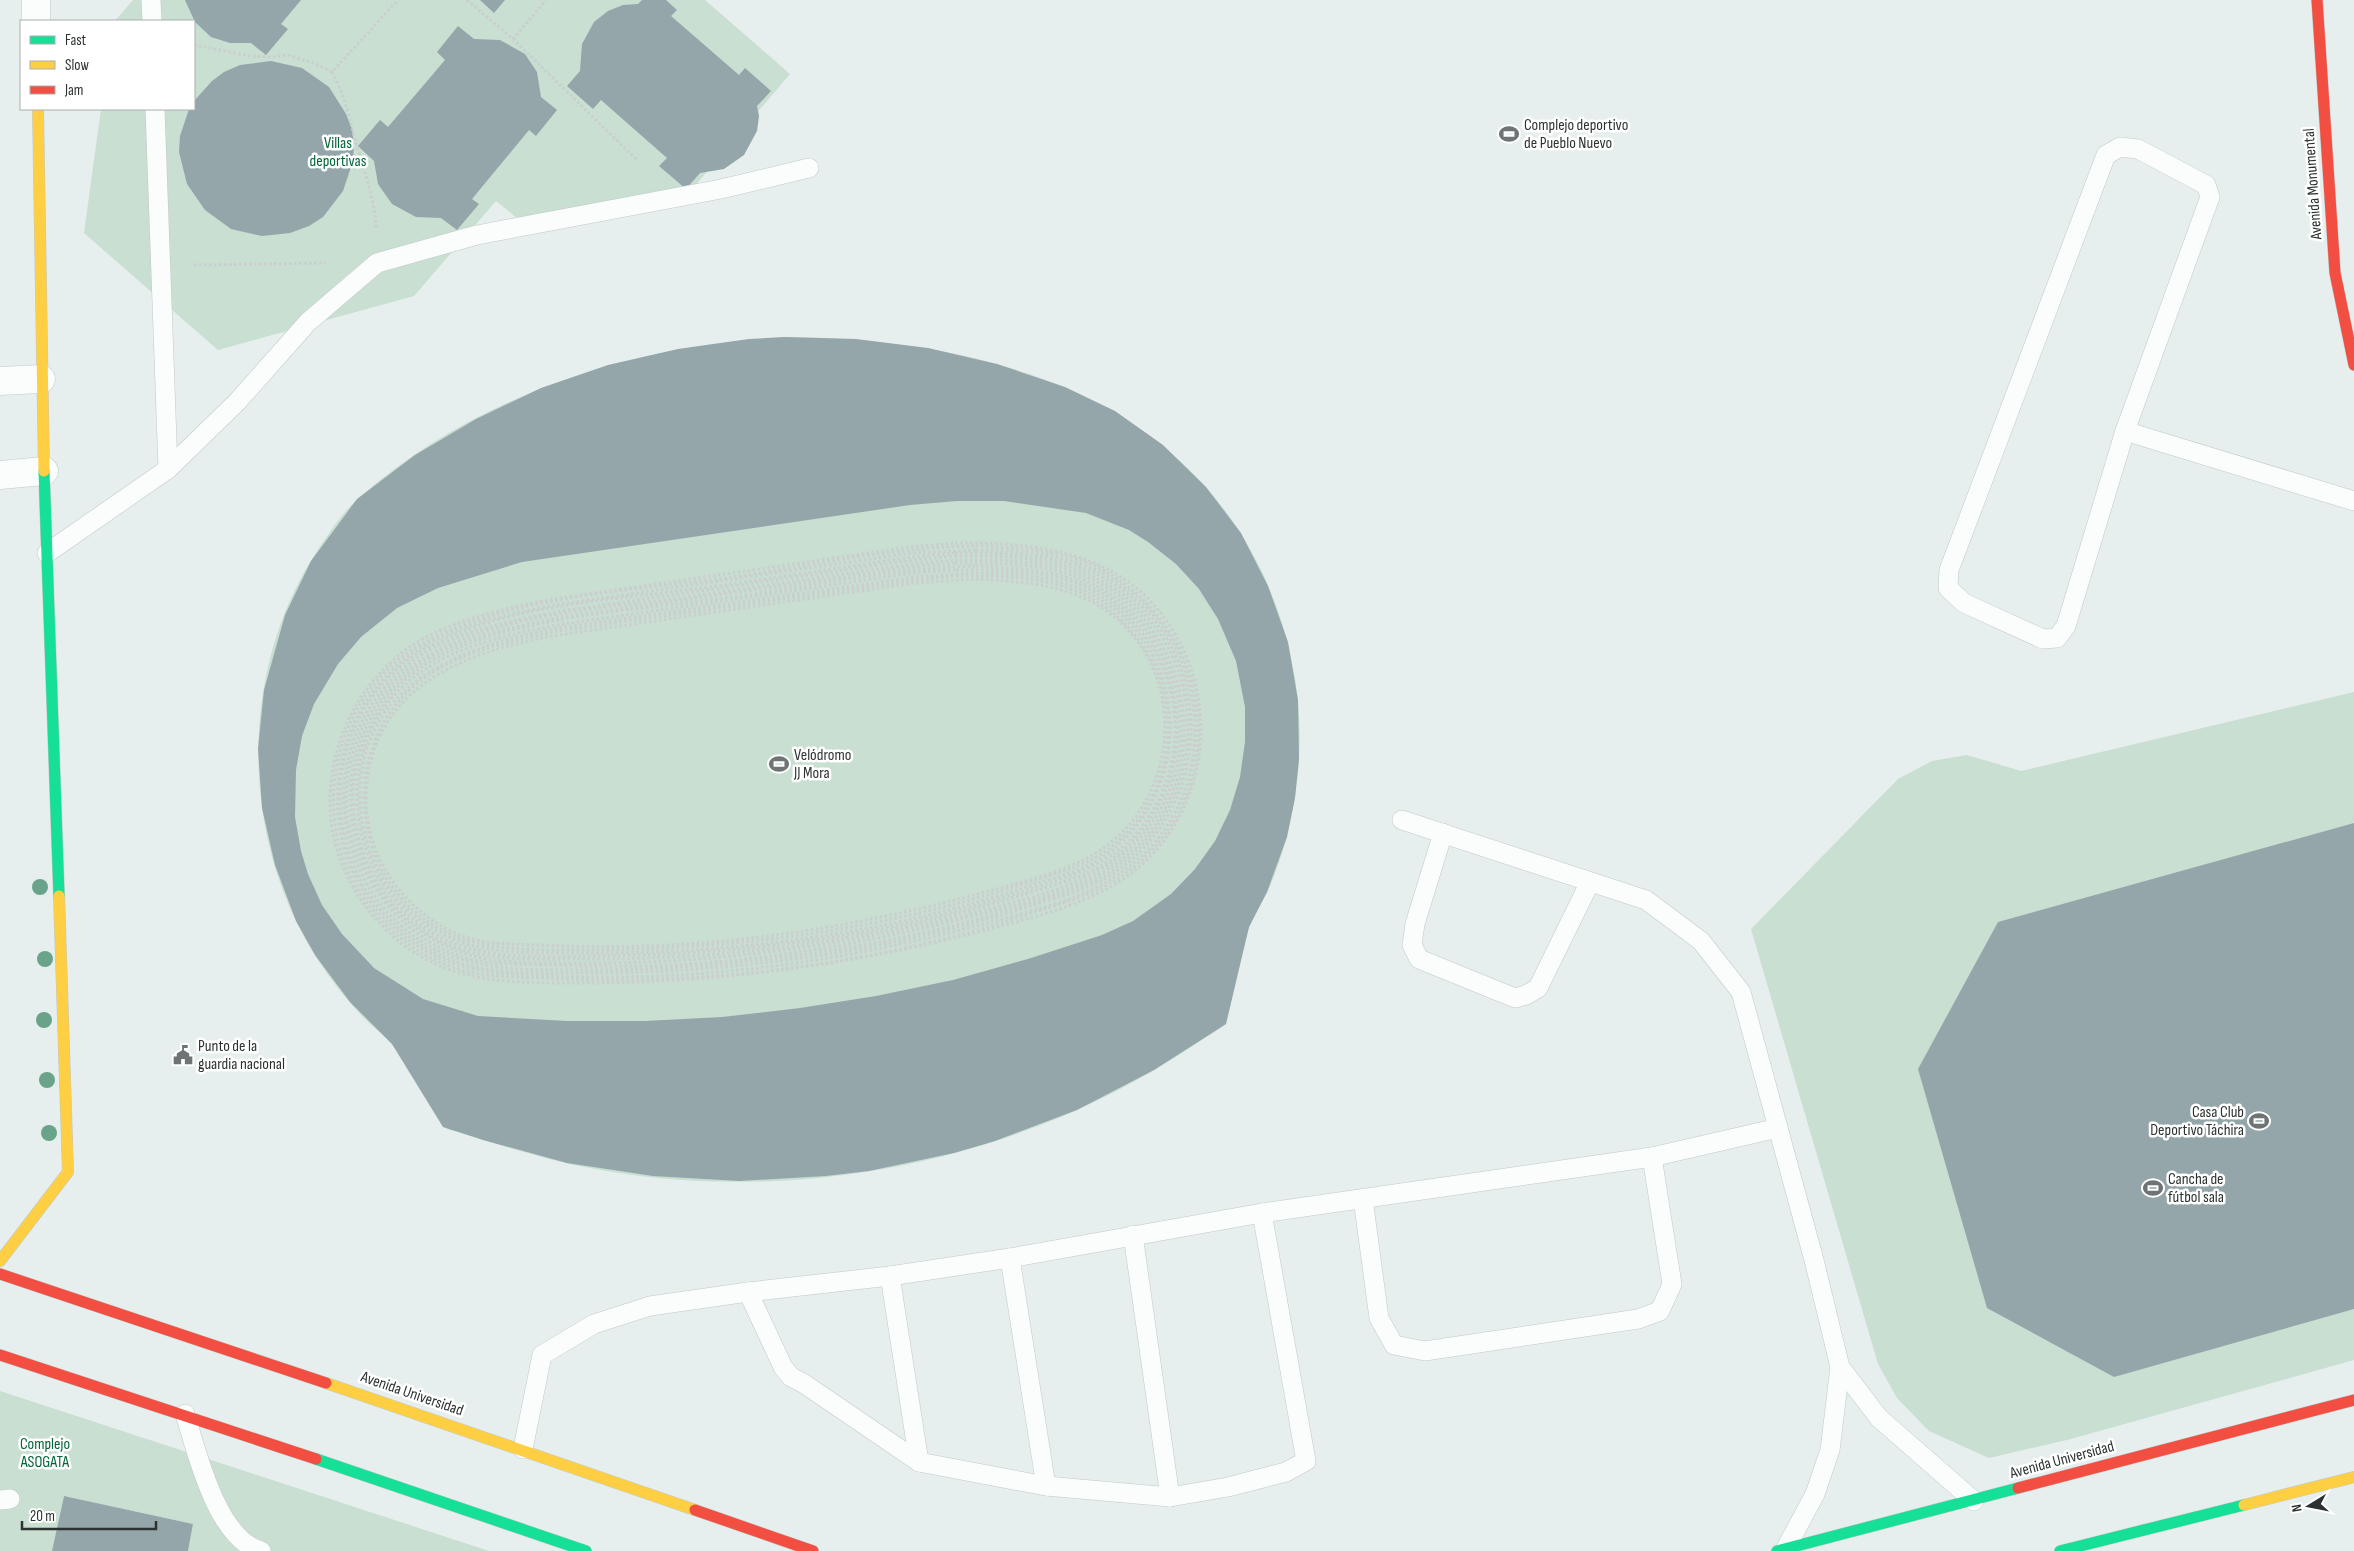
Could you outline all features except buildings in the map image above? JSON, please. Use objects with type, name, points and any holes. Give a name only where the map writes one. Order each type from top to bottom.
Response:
[{"type":"street","points":[[36,0],[36,20]]},
{"type":"street","name":"Avenida Monumental","points":[[2317,0],[2335,273],[2354,365]]},
{"type":"street","points":[[0,1261],[68,1172],[41,379],[38,110]]},
{"type":"street","points":[[0,381],[41,379]]},
{"type":"street","points":[[0,474],[44,472]]},
{"type":"street","name":"Avenida Universidad","points":[[0,1274],[523,1449],[813,1551]]},
{"type":"street","points":[[0,1355],[185,1414],[586,1551]]},
{"type":"street","name":"Avenida Universidad","points":[[1782,1549],[1974,1501],[2354,1400]]},
{"type":"street","points":[[2060,1551],[2354,1477]]},
{"type":"lane","points":[[151,0],[152,20]]},
{"type":"lane","points":[[155,110],[168,469]]},
{"type":"lane","points":[[2120,147],[2138,149],[2206,184],[2210,197],[2125,431],[2066,626],[2057,638],[2043,639],[1964,603],[1948,588],[1948,570],[2106,155],[2120,147]]},
{"type":"lane","points":[[48,553],[168,469],[238,402],[308,322],[377,263],[477,235],[721,189],[809,168]]},
{"type":"lane","points":[[2125,431],[2354,501]]},
{"type":"lane","points":[[1402,820],[1646,900],[1701,941],[1741,992],[1840,1367],[1830,1450],[1815,1494],[1782,1549]]},
{"type":"lane","points":[[1443,833],[1415,924],[1412,945],[1419,959],[1515,998],[1526,996],[1538,988],[1590,882]]},
{"type":"lane","points":[[523,1449],[542,1355],[594,1324],[650,1306],[748,1292],[890,1276],[1010,1258],[1262,1212],[1652,1157],[1778,1128]]},
{"type":"lane","points":[[1364,1199],[1378,1318],[1394,1345],[1425,1351],[1638,1319],[1660,1311],[1672,1284],[1652,1157]]},
{"type":"lane","points":[[748,1292],[783,1367],[791,1377],[803,1383],[919,1462],[1046,1486],[1170,1497],[1228,1487],[1286,1472],[1306,1461],[1262,1212]]},
{"type":"lane","points":[[1134,1234],[1170,1497]]},
{"type":"lane","points":[[1010,1258],[1046,1486]]},
{"type":"lane","points":[[890,1276],[919,1462]]},
{"type":"lane","points":[[1840,1367],[1879,1418],[1974,1501]]},
{"type":"lane","points":[[185,1414],[207,1486],[232,1530],[248,1548],[261,1551]]},
{"type":"path","points":[[332,72],[398,0]]},
{"type":"path","points":[[467,0],[513,40],[638,161]]},
{"type":"path","points":[[513,40],[546,0]]},
{"type":"path","points":[[160,266],[377,263],[376,211],[372,194],[344,97],[332,72],[314,63],[286,55],[273,57],[252,56],[195,45]]},
{"type":"path","points":[[1040,566],[914,573],[557,625],[507,636],[450,656],[428,667],[403,687],[382,712],[367,741],[358,772],[356,805],[359,829],[369,860],[390,895],[412,918],[439,936],[470,948],[491,953],[564,956],[639,956],[712,952],[787,944],[860,933],[995,900],[1082,872],[1104,861],[1123,846],[1139,829],[1158,802],[1172,763],[1175,740],[1174,707],[1166,675],[1143,633],[1126,615],[1086,588],[1063,579],[1040,566],[976,556],[913,560],[555,612],[504,623],[436,647],[406,666],[382,691],[362,720],[352,744],[345,770],[343,806],[346,831],[360,874],[374,896],[397,922],[418,939],[441,952],[466,961],[490,966],[564,970],[639,969],[714,965],[844,949],[945,927],[1008,910],[1079,887],[1110,872],[1150,838],[1177,792],[1184,766],[1189,731],[1187,705],[1181,679],[1172,655],[1158,632],[1135,605],[1107,584],[1067,566],[1040,566],[976,563],[913,567],[556,618],[505,630],[447,650],[418,666],[392,688],[381,702],[364,731],[354,762],[350,788],[353,830],[363,862],[374,885],[396,912],[429,938],[444,946],[468,955],[491,960],[564,963],[639,963],[787,951],[861,939],[997,906],[1084,878],[1127,851],[1160,812],[1170,790],[1178,765],[1182,732],[1181,706],[1172,673],[1162,650],[1137,616],[1118,599],[1089,582],[1065,573],[1040,566],[976,546],[911,550],[554,602],[475,621],[432,638],[408,653],[386,671],[363,700],[345,732],[337,759],[333,796],[338,842],[348,869],[366,902],[384,923],[405,942],[437,961],[481,975],[564,980],[639,980],[714,976],[790,968],[938,940],[1011,920],[1091,893],[1115,880],[1138,864],[1158,844],[1174,820],[1190,786],[1196,760],[1197,704],[1191,676],[1176,641],[1142,598],[1096,566],[1070,557],[1040,566],[976,579],[915,583],[543,638],[485,653],[453,665],[427,680],[410,694],[395,712],[379,738],[368,774],[366,804],[371,834],[378,856],[402,894],[425,915],[451,931],[493,943],[564,947],[639,946],[785,935],[858,923],[930,907],[1002,888],[1085,860],[1122,833],[1149,797],[1160,769],[1163,754],[1165,716],[1161,693],[1151,665],[1139,645],[1119,622],[1088,600],[1053,587],[1040,566]]},
{"type":"green space","name":"Villas deportivas","points":[[133,0],[705,0],[790,74],[688,194],[522,222],[496,201],[414,296],[218,350],[84,233],[101,110],[195,110],[195,20],[116,20]]},
{"type":"green space","name":"Velódromo JJ Mora","points":[[785,337],[856,340],[927,349],[996,364],[1062,386],[1123,418],[1178,459],[1225,510],[1263,574],[1281,619],[1293,665],[1300,736],[1298,777],[1285,843],[1268,891],[1249,928],[1226,1024],[1173,1059],[1117,1091],[1079,1109],[1017,1134],[952,1154],[886,1169],[818,1178],[750,1182],[682,1180],[615,1172],[549,1159],[448,1129],[442,1124],[396,1049],[364,1019],[318,961],[298,925],[279,880],[266,833],[260,784],[259,735],[264,687],[276,639],[293,594],[317,551],[337,522],[354,502],[406,460],[455,430],[506,403],[560,382],[615,364],[671,351],[728,342]]},
{"type":"green space","points":[[2354,692],[2354,1360],[2067,1440],[1989,1458],[1929,1431],[1897,1398],[1878,1364],[1751,929],[1898,779],[1932,761],[1967,755],[2021,771]]},
{"type":"green space","name":"Complejo ASOGATA","points":[[0,1391],[489,1551],[188,1551],[193,1524],[64,1496],[52,1551],[0,1551]]},
{"type":"traffic: fast","points":[[44,471],[59,896]]},
{"type":"traffic: fast","points":[[316,1459],[586,1551]]},
{"type":"traffic: fast","points":[[1777,1551],[2018,1488]]},
{"type":"traffic: fast","points":[[2060,1551],[2244,1505]]},
{"type":"traffic: slow","points":[[38,110],[44,471]]},
{"type":"traffic: slow","points":[[0,1261],[68,1172],[59,896]]},
{"type":"traffic: slow","points":[[326,1383],[695,1510]]},
{"type":"traffic: slow","points":[[2244,1505],[2354,1477]]},
{"type":"traffic: jam","points":[[2317,0],[2335,273],[2354,365]]},
{"type":"traffic: jam","points":[[0,1274],[326,1383]]},
{"type":"traffic: jam","points":[[0,1355],[316,1459]]},
{"type":"traffic: jam","points":[[2018,1488],[2354,1400]]},
{"type":"traffic: jam","points":[[695,1510],[813,1551]]},
{"type":"place","name":"Complejo deportivo de Pueblo Nuevo","points":[[1509,134]]},
{"type":"place","name":"Velódromo JJ Mora","points":[[779,764]]},
{"type":"place","name":"Punto de la guardia nacional","points":[[183,1055]]},
{"type":"place","name":"Casa Club Deportivo Táchira","points":[[2259,1121]]},
{"type":"place","name":"Cancha de fútbol sala","points":[[2153,1188]]}]
